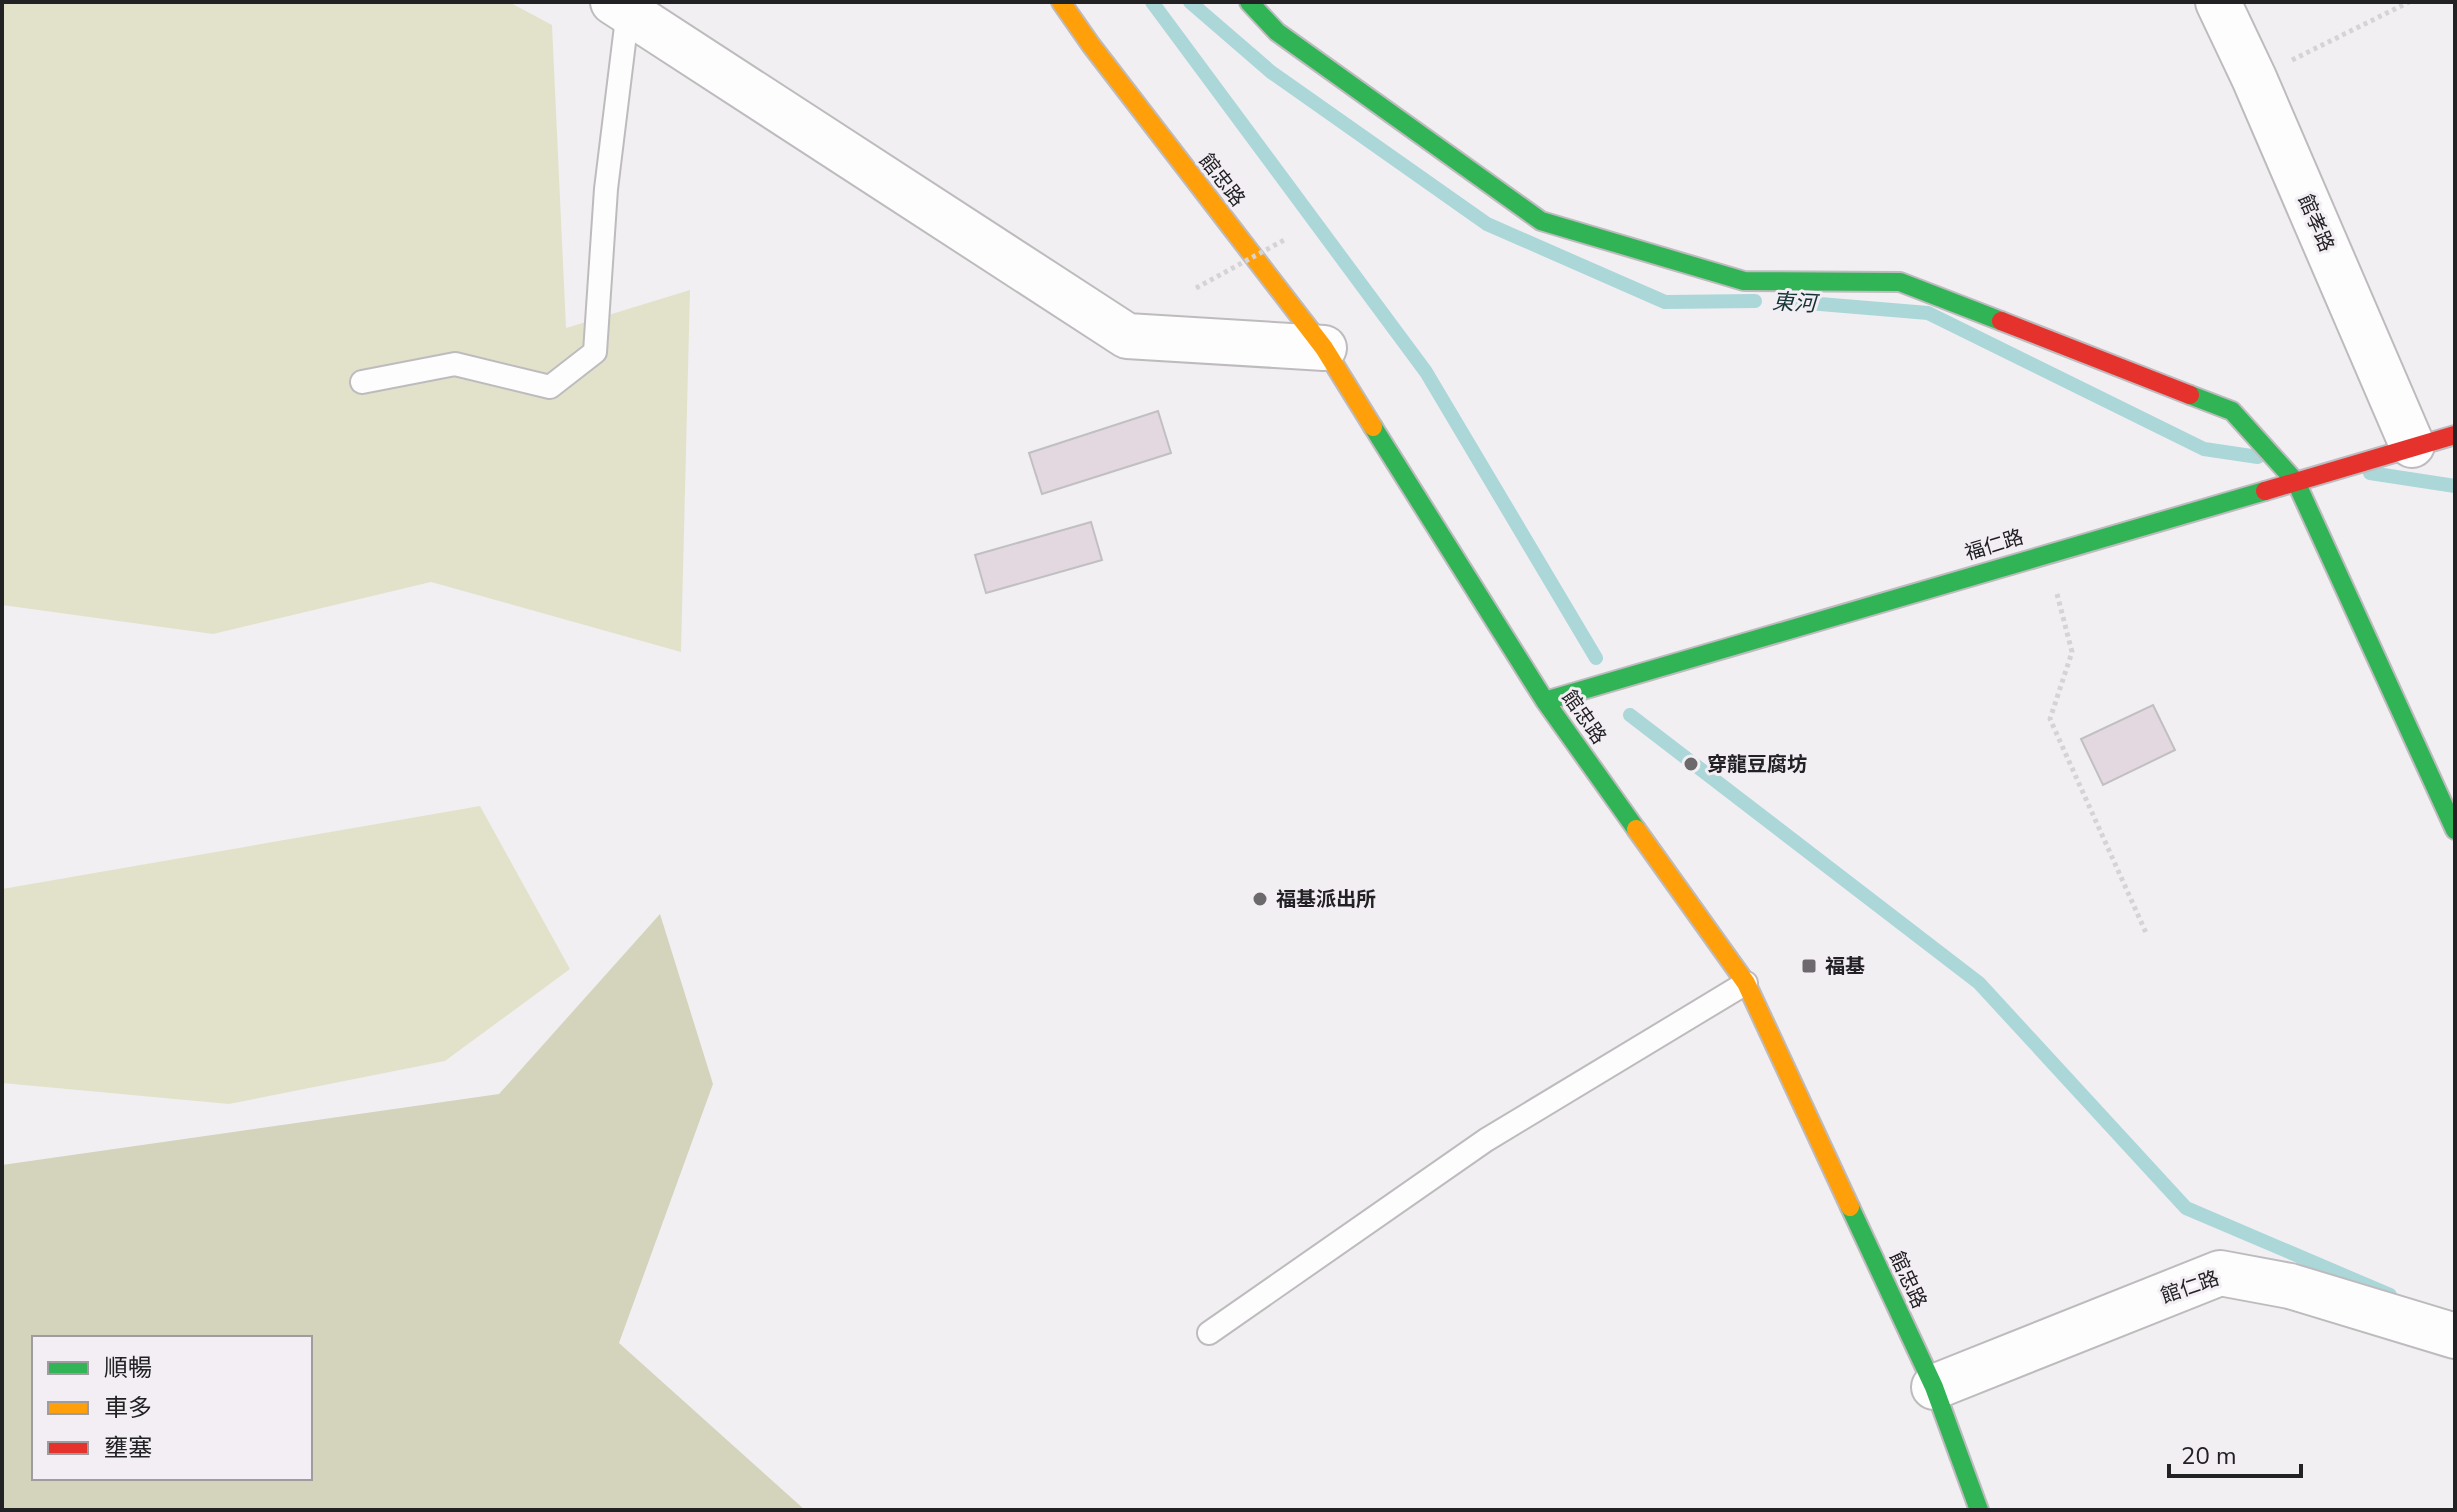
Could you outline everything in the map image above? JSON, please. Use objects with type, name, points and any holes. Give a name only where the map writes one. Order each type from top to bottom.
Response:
[{"type":"street","name":"館忠路","points":[[1061,2],[1324,348],[1545,701],[1746,983],[1934,1387],[1979,1510]]},
{"type":"street","points":[[1249,2],[1277,32],[1541,221],[1744,281],[1900,282],[2232,411],[2296,482],[2455,830]]},
{"type":"street","name":"館孝路","points":[[2218,2],[2254,78],[2412,445]]},
{"type":"street","points":[[620,6],[1127,336],[1324,348]]},
{"type":"street","name":"福仁路","points":[[1545,701],[2296,482],[2412,445],[2455,435]]},
{"type":"street","name":"館仁路","points":[[1934,1387],[2220,1273],[2290,1286],[2455,1336]]},
{"type":"lane","points":[[362,382],[455,364],[550,387],[595,352],[620,6]]},
{"type":"lane","points":[[1209,1333],[1486,1140],[1746,983]]},
{"type":"path","points":[[2254,78],[2409,2]]},
{"type":"path","points":[[1196,288],[1286,239]]},
{"type":"path","points":[[2047,553],[2072,652],[2050,719],[2147,935]]},
{"type":"green space","points":[[2,2],[509,2],[552,25],[566,328],[690,290],[681,652],[431,582],[213,634],[2,605]]},
{"type":"green space","points":[[480,806],[570,969],[445,1061],[229,1104],[2,1083],[2,889]]},
{"type":"green space","points":[[660,914],[713,1084],[619,1343],[805,1510],[2,1510],[2,1165],[499,1094]]},
{"type":"building","points":[[1158,411],[1171,453],[1042,494],[1029,453]]},
{"type":"building","points":[[1091,522],[1102,560],[986,593],[975,555]]},
{"type":"building","points":[[2153,705],[2175,750],[2103,785],[2081,739]]},
{"type":"waterway","points":[[1152,2],[1426,372],[1596,658]]},
{"type":"waterway","name":"東河","points":[[1190,2],[1271,72],[1487,224],[1665,302],[1755,301]]},
{"type":"waterway","name":"東河","points":[[1796,302],[1928,313],[2204,449],[2258,457]]},
{"type":"waterway","name":"東河","points":[[2370,473],[2455,486]]},
{"type":"waterway","points":[[1630,715],[1979,983],[2186,1208],[2390,1295]]},
{"type":"traffic: fast","points":[[1249,2],[1277,32],[1541,221],[1744,281],[1900,282],[2001,321]]},
{"type":"traffic: fast","points":[[2190,395],[2232,411],[2296,482],[2455,830]]},
{"type":"traffic: fast","points":[[1373,427],[1545,701],[1636,829]]},
{"type":"traffic: fast","points":[[1545,701],[2265,491]]},
{"type":"traffic: fast","points":[[1850,1207],[1934,1387],[1979,1510]]},
{"type":"traffic: slow","points":[[1061,2],[1324,348],[1373,427]]},
{"type":"traffic: slow","points":[[1636,829],[1746,983],[1850,1207]]},
{"type":"traffic: jam","points":[[2001,321],[2190,395]]},
{"type":"traffic: jam","points":[[2265,491],[2455,435]]},
{"type":"place","name":"穿龍豆腐坊","points":[[1691,764]]},
{"type":"place","name":"福基派出所","points":[[1260,899]]},
{"type":"place","name":"福基","points":[[1809,966]]}]
